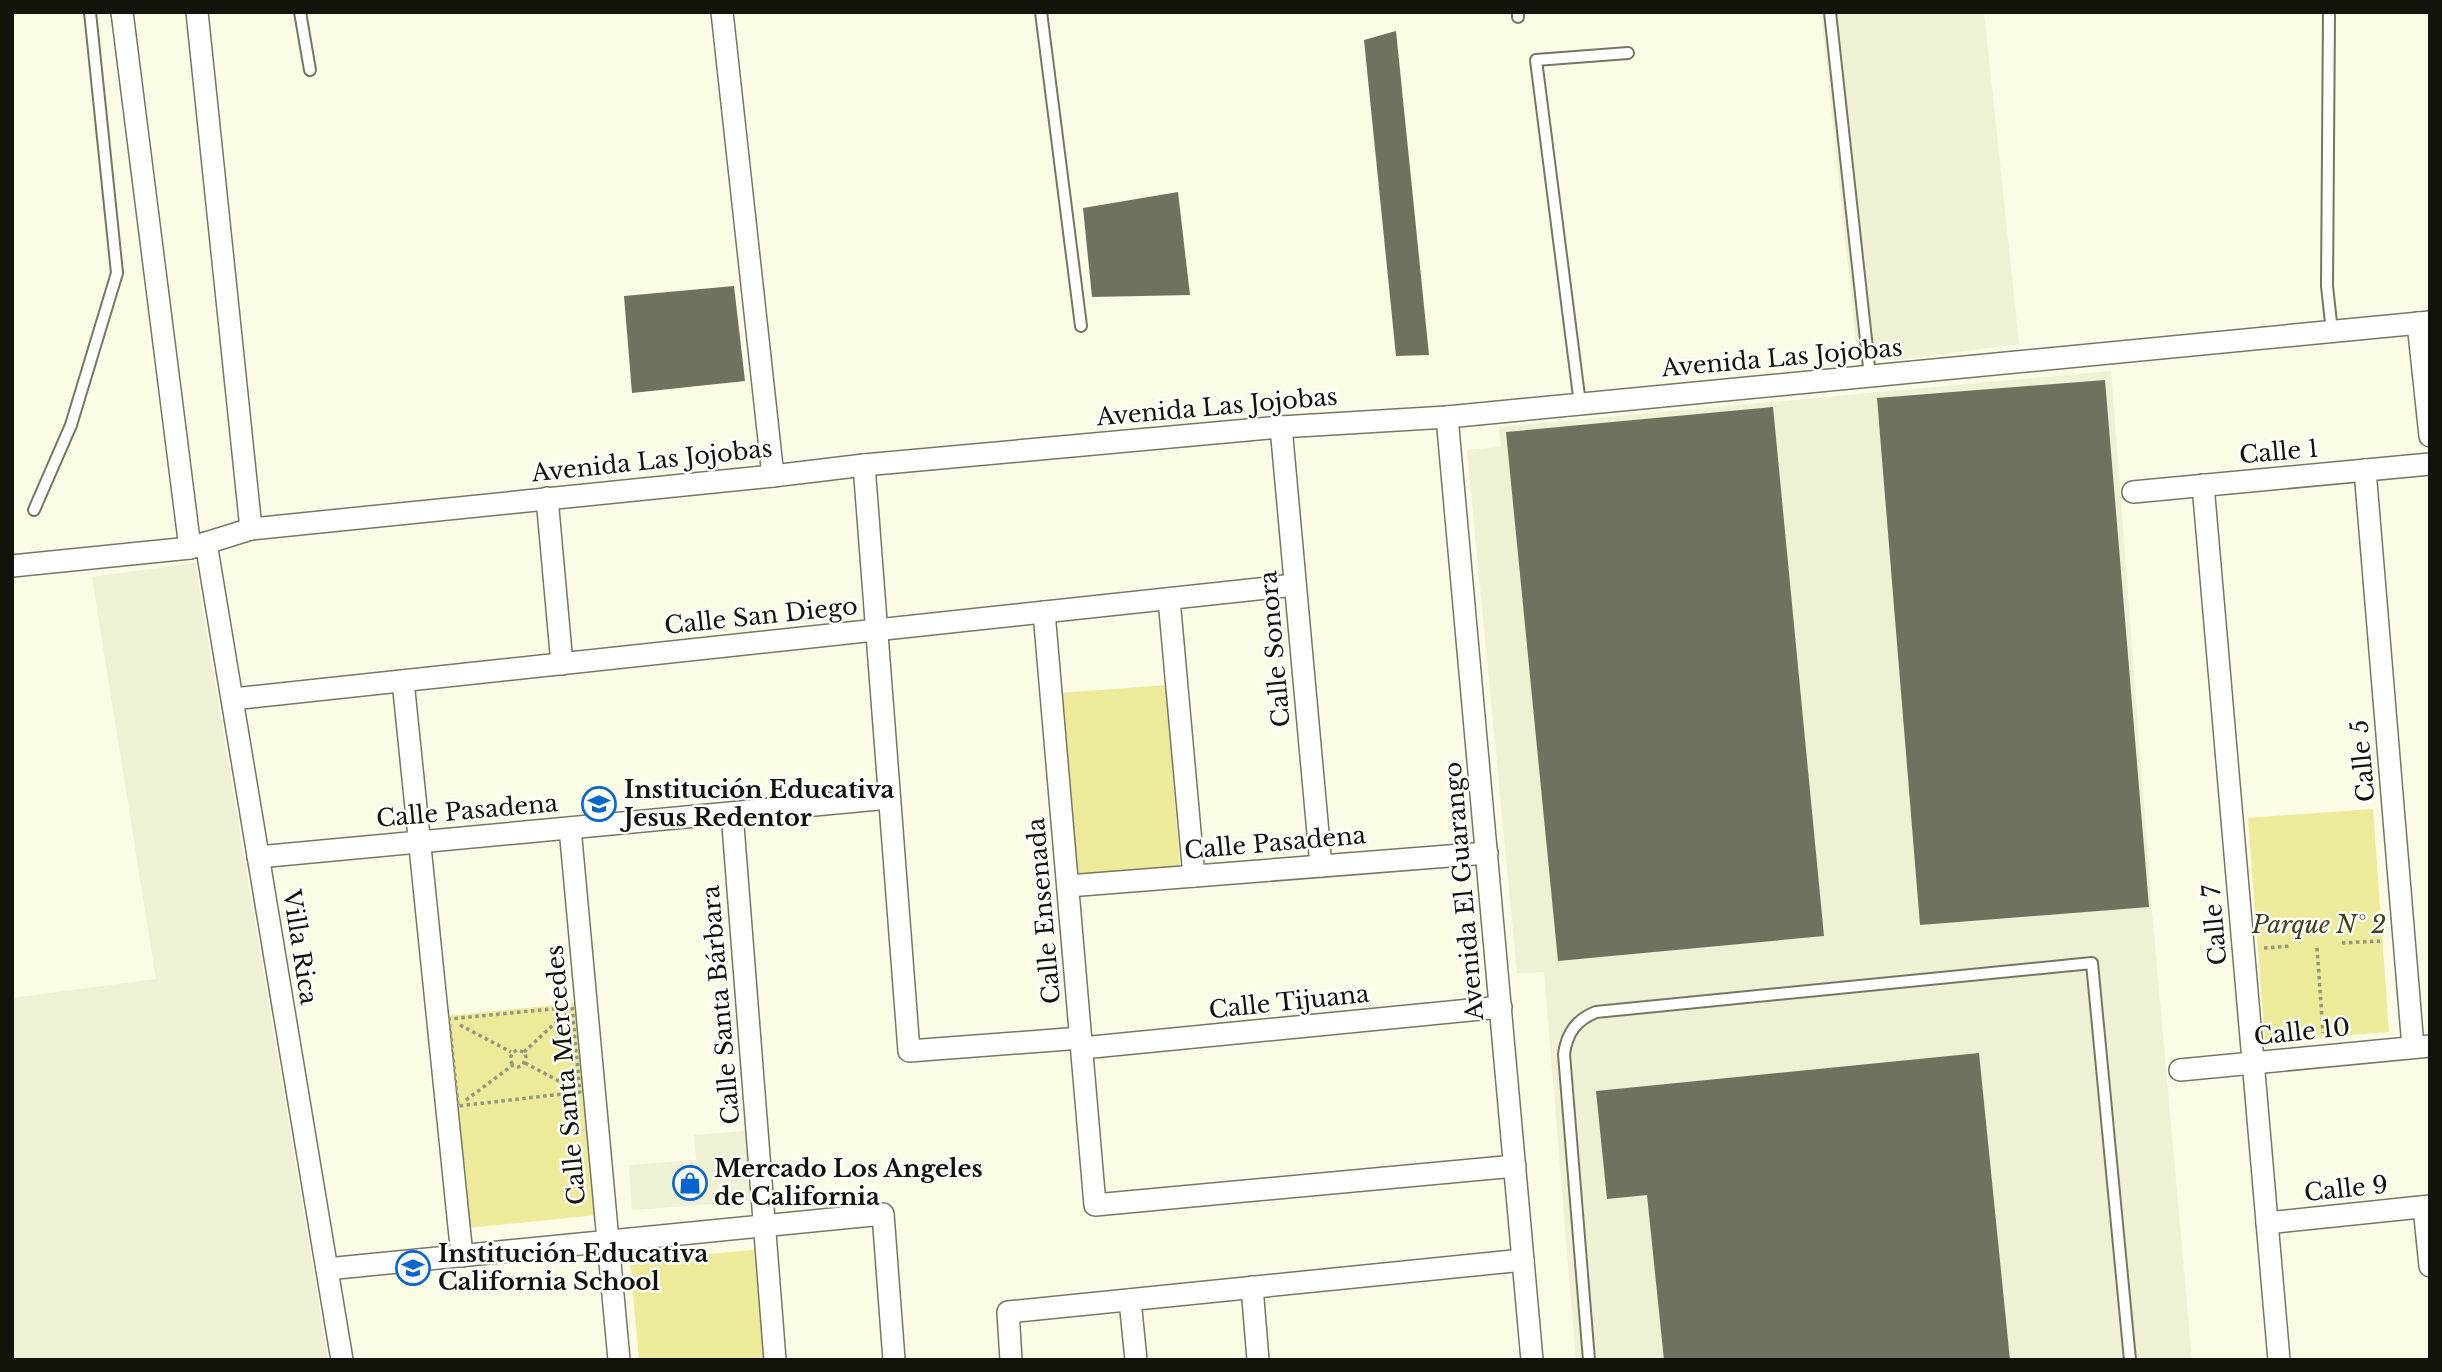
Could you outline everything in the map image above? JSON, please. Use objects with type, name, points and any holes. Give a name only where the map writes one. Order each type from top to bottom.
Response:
[{"type":"street","name":"Villa Rica","points":[[122,12],[198,546],[233,699],[342,1360]]},
{"type":"street","points":[[197,12],[251,529]]},
{"type":"street","points":[[722,12],[773,476]]},
{"type":"street","name":"Avenida Las Jojobas","points":[[12,566],[198,546],[251,529],[773,476],[864,464],[1281,427],[1447,417],[2424,323]]},
{"type":"street","points":[[2424,323],[2430,436]]},
{"type":"street","name":"Avenida El Guarango","points":[[1447,417],[1532,1360]]},
{"type":"street","name":"Calle Sonora","points":[[1281,427],[1321,866]]},
{"type":"street","points":[[864,464],[889,798]]},
{"type":"street","name":"Calle 1","points":[[2133,492],[2430,464]]},
{"type":"street","name":"Calle 5","points":[[2365,470],[2421,1046]]},
{"type":"street","name":"Calle 7","points":[[2203,485],[2279,1360]]},
{"type":"street","points":[[547,498],[562,664]]},
{"type":"street","name":"Calle San Diego","points":[[233,699],[1295,585]]},
{"type":"street","points":[[1169,599],[1194,876]]},
{"type":"street","name":"Calle Ensenada","points":[[1044,612],[1095,1205],[1515,1166]]},
{"type":"street","points":[[404,681],[420,842],[444,1020],[462,1256]]},
{"type":"street","name":"Calle Pasadena","points":[[258,857],[889,798]]},
{"type":"street","name":"Calle Tijuana","points":[[889,798],[909,1051],[1082,1043],[1501,1007]]},
{"type":"street","name":"Calle Santa Bárbara","points":[[732,813],[775,1360]]},
{"type":"street","name":"Calle Santa Mercedes","points":[[570,828],[579,1006],[608,1241],[618,1360]]},
{"type":"street","name":"Calle Pasadena","points":[[1068,886],[1487,853]]},
{"type":"street","name":"Calle 10","points":[[2180,1070],[2421,1046]]},
{"type":"street","points":[[2427,1207],[2430,1266]]},
{"type":"street","name":"Calle 9","points":[[2267,1223],[2427,1207]]},
{"type":"street","points":[[327,1269],[883,1214],[894,1360]]},
{"type":"street","points":[[1012,1360],[1008,1312],[1523,1260]]},
{"type":"street","points":[[1251,1287],[1258,1360]]},
{"type":"street","points":[[1130,1300],[1136,1360]]},
{"type":"lane","points":[[34,510],[71,425],[117,273],[90,12]]},
{"type":"lane","points":[[300,12],[310,70]]},
{"type":"lane","points":[[1041,12],[1081,326]]},
{"type":"lane","points":[[1830,12],[1870,376]]},
{"type":"lane","points":[[2329,12],[2327,286],[2332,332]]},
{"type":"lane","points":[[1580,404],[1536,60],[1628,53]]},
{"type":"lane","points":[[1589,1360],[1564,1054],[1569,1035],[1585,1016],[1596,1012],[2092,963],[2130,1360]]},
{"type":"path","points":[[2342,943],[2380,941]]},
{"type":"path","points":[[2261,948],[2290,946]]},
{"type":"path","points":[[2317,948],[2323,1033]]},
{"type":"path","points":[[444,1020],[579,1006]]},
{"type":"path","points":[[524,1052],[579,1006]]},
{"type":"path","points":[[579,1006],[580,1092]]},
{"type":"path","points":[[444,1020],[512,1052],[524,1052]]},
{"type":"path","points":[[444,1020],[452,1107]]},
{"type":"path","points":[[512,1052],[510,1060],[513,1065]]},
{"type":"path","points":[[524,1052],[525,1063]]},
{"type":"path","points":[[525,1063],[580,1092]]},
{"type":"path","points":[[452,1107],[513,1065],[521,1066],[525,1063]]},
{"type":"path","points":[[452,1107],[580,1092]]},
{"type":"shaded area","points":[[1821,12],[1984,12],[2019,344],[1897,360],[1886,351],[1857,352]]},
{"type":"shaded area","points":[[2111,371],[2152,912],[2192,1360],[1576,1360],[1544,972],[1517,973],[1467,450],[1501,447],[1499,427]]},
{"type":"shaded area","points":[[195,563],[328,1360],[12,1360],[12,998],[156,979],[92,577]]},
{"type":"shaded area","name":"Mercado Los Angeles de California","points":[[747,1131],[752,1201],[632,1210],[629,1165],[696,1160],[694,1135]]},
{"type":"green space","points":[[1166,685],[1180,866],[1075,874],[1061,693]]},
{"type":"green space","name":"Parque N° 2","points":[[2373,809],[2389,1032],[2265,1041],[2248,818]]},
{"type":"green space","points":[[575,1003],[597,1215],[468,1228],[446,1016]]},
{"type":"green space","points":[[754,1250],[764,1360],[639,1360],[630,1261]]},
{"type":"building","points":[[1396,31],[1429,355],[1396,356],[1364,40]]},
{"type":"building","points":[[1178,192],[1190,295],[1092,297],[1083,208]]},
{"type":"building","points":[[734,286],[745,381],[632,393],[624,296]]},
{"type":"building","points":[[2105,380],[2149,907],[1920,925],[1877,398]]},
{"type":"building","points":[[1773,407],[1824,936],[1558,961],[1506,432]]},
{"type":"building","points":[[1979,1053],[2010,1360],[1664,1360],[1647,1195],[1607,1199],[1596,1091]]},
{"type":"place","name":"Institución Educativa Jesus Redentor","points":[[599,804]]},
{"type":"place","name":"Mercado Los Angeles de California","points":[[690,1183]]},
{"type":"place","name":"Institución Educativa California School","points":[[413,1268]]}]
